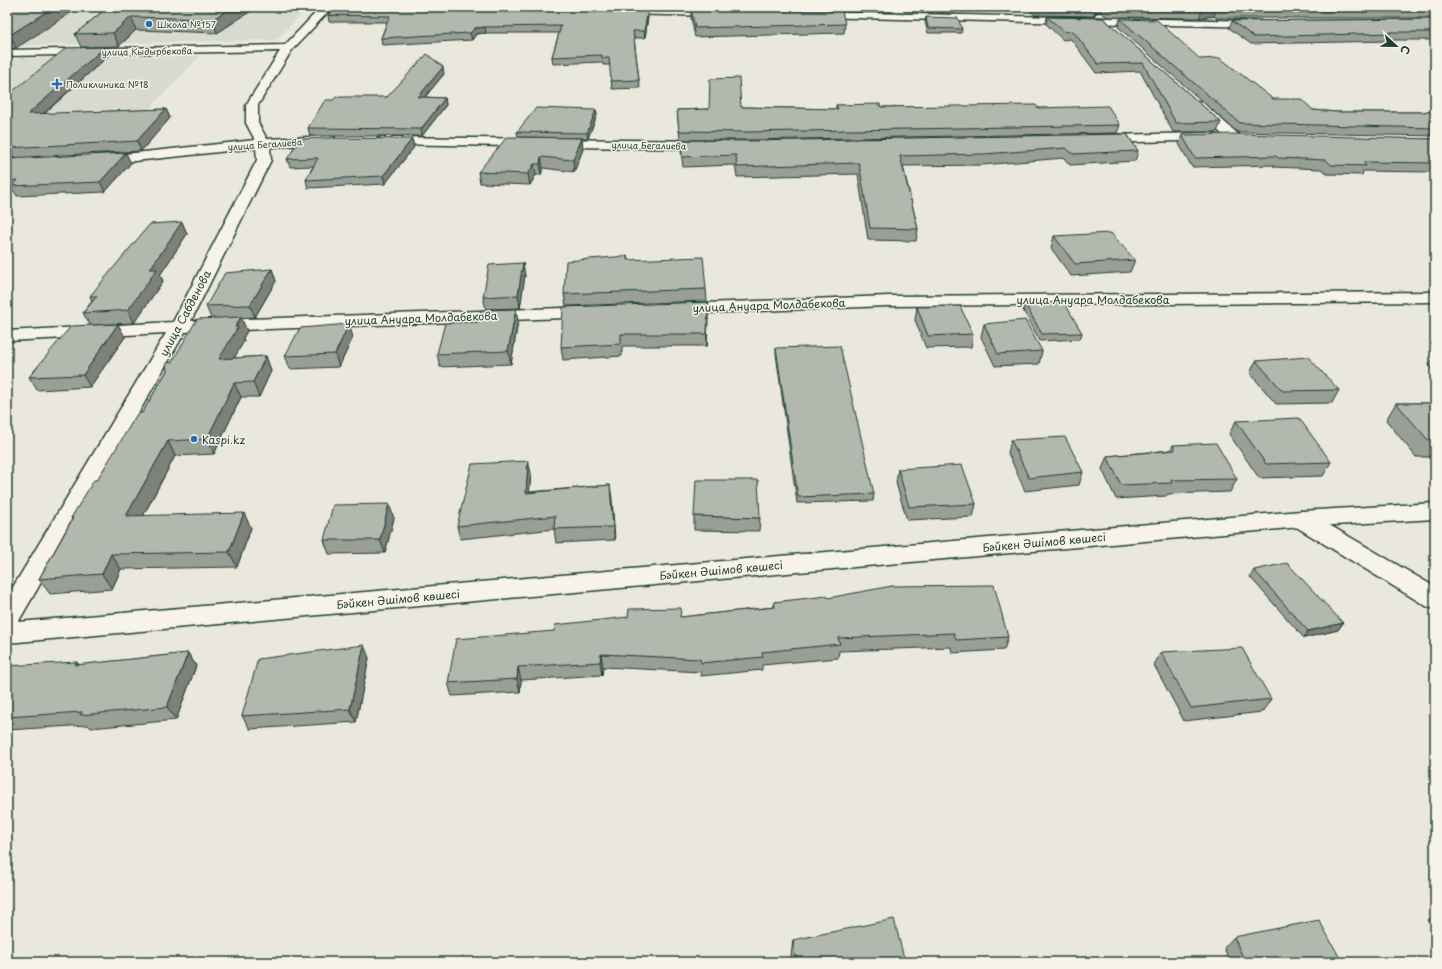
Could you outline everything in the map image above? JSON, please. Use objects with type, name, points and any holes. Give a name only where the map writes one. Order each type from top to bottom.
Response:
[{"type":"street","points":[[327,7],[374,8]]},
{"type":"street","name":"улица Сабденова","points":[[7,620],[179,327],[264,160],[263,143],[252,123],[252,105],[288,48],[327,7]]},
{"type":"street","points":[[1094,7],[1104,22],[1115,32]]},
{"type":"street","points":[[610,11],[729,13]]},
{"type":"street","points":[[807,15],[1104,22],[1271,24]]},
{"type":"street","name":"улица Кыдырбекова","points":[[7,53],[288,48]]},
{"type":"street","points":[[1186,95],[1234,137]]},
{"type":"street","points":[[1090,140],[1249,138]]},
{"type":"street","name":"улица Бегалиева","points":[[88,160],[135,157],[263,143],[341,140]]},
{"type":"street","name":"улица Бегалиева","points":[[373,141],[723,146]]},
{"type":"street","name":"улица Ануара Молдабекова","points":[[665,309],[888,301],[1435,297]]},
{"type":"street","name":"улица Ануара Молдабекова","points":[[7,336],[179,327],[609,311]]},
{"type":"street","name":"Бәйкен Әшімов көшесі","points":[[7,633],[1301,519],[1435,511]]},
{"type":"street","points":[[1301,519],[1435,598]]},
{"type":"shaded area","name":"Школа №157","points":[[7,7],[308,7],[276,40],[7,46]]},
{"type":"shaded area","points":[[200,56],[149,109],[7,117],[7,65],[19,58]]},
{"type":"building","points":[[7,7],[54,7],[10,35],[7,35]]},
{"type":"building","points":[[108,7],[233,7],[213,19],[131,17],[113,33],[75,34]]},
{"type":"building","points":[[339,7],[648,10],[644,31],[633,31],[639,80],[611,81],[609,58],[602,58],[602,55],[552,57],[561,26],[485,27],[475,28],[470,33],[381,38],[390,16],[328,15]]},
{"type":"building","points":[[1035,7],[1097,7],[1095,9]]},
{"type":"building","points":[[1106,7],[1435,7],[1435,10],[1218,11],[1216,9],[1202,11],[1110,9]]},
{"type":"building","points":[[691,9],[842,11],[845,24],[695,28]]},
{"type":"building","points":[[926,17],[958,18],[962,29],[928,28]]},
{"type":"building","points":[[1047,17],[1103,18],[1221,122],[1176,123],[1143,63],[1098,64],[1073,31],[1065,32]]},
{"type":"building","points":[[1120,19],[1157,20],[1200,59],[1220,58],[1273,99],[1301,99],[1313,110],[1337,112],[1435,112],[1435,128],[1240,123]]},
{"type":"building","points":[[1435,19],[1435,32],[1390,32],[1391,33],[1254,37],[1232,21]]},
{"type":"building","points":[[105,47],[28,114],[166,109],[137,141],[7,148],[7,96],[66,48]]},
{"type":"building","points":[[427,54],[443,67],[418,97],[445,98],[421,129],[308,128],[325,100],[333,100],[336,97],[387,97]]},
{"type":"building","points":[[739,78],[741,107],[838,109],[836,105],[880,104],[881,107],[1036,105],[1038,108],[1108,106],[1120,125],[747,132],[679,131],[677,110],[709,109],[710,79]]},
{"type":"building","points":[[536,108],[596,110],[587,133],[517,132]]},
{"type":"building","points":[[1127,134],[1138,151],[1073,154],[1066,148],[984,154],[900,156],[918,229],[870,228],[859,163],[737,167],[736,155],[682,157],[681,140],[747,141]]},
{"type":"building","points":[[1236,134],[1435,139],[1435,163],[1363,162],[1366,166],[1331,165],[1326,160],[1278,158],[1276,156],[1195,158],[1182,135]]},
{"type":"building","points":[[507,137],[582,138],[573,160],[541,157],[540,164],[534,164],[528,174],[478,172]]},
{"type":"building","points":[[300,139],[412,139],[383,176],[306,180],[318,158],[287,159]]},
{"type":"building","points":[[126,153],[100,182],[12,186],[17,180],[7,181],[7,159]]},
{"type":"building","points":[[182,222],[150,269],[157,269],[128,310],[83,313],[97,296],[90,296],[150,224]]},
{"type":"building","points":[[1111,233],[1135,260],[1075,264],[1054,236]]},
{"type":"building","points":[[627,256],[627,260],[703,257],[706,289],[564,294],[566,261]]},
{"type":"building","points":[[523,263],[518,295],[483,297],[489,265]]},
{"type":"building","points":[[272,269],[250,305],[206,306],[225,273]]},
{"type":"building","points":[[708,302],[707,334],[621,334],[621,344],[561,347],[563,307]]},
{"type":"building","points":[[1064,302],[1082,333],[1042,334],[1025,304]]},
{"type":"building","points":[[960,306],[973,334],[928,336],[917,307]]},
{"type":"building","points":[[516,309],[508,351],[437,354],[445,323],[478,322],[481,310]]},
{"type":"building","points":[[241,317],[235,327],[238,327],[219,359],[266,356],[253,382],[234,383],[207,439],[168,441],[126,516],[244,513],[229,552],[111,554],[102,574],[39,579],[73,518],[71,518],[94,480],[97,480],[137,414],[142,413],[167,371],[166,363],[172,362],[197,319]]},
{"type":"building","points":[[1025,320],[1042,351],[998,354],[984,324]]},
{"type":"building","points":[[118,324],[83,375],[29,377],[71,326]]},
{"type":"building","points":[[349,324],[335,354],[285,356],[300,328]]},
{"type":"building","points":[[840,346],[874,494],[798,497],[776,348]]},
{"type":"building","points":[[1308,357],[1339,390],[1283,391],[1256,361]]},
{"type":"building","points":[[1396,403],[1435,403],[1435,440],[1428,440]]},
{"type":"building","points":[[1299,418],[1331,462],[1266,464],[1236,421]]},
{"type":"building","points":[[1065,437],[1083,472],[1029,478],[1011,440]]},
{"type":"building","points":[[1216,443],[1237,479],[1171,480],[1172,483],[1121,485],[1107,456],[1175,450],[1173,445]]},
{"type":"building","points":[[528,461],[526,493],[610,485],[613,527],[554,529],[555,516],[457,526],[472,464]]},
{"type":"building","points":[[962,465],[976,504],[909,507],[898,469]]},
{"type":"building","points":[[696,480],[758,480],[760,518],[694,516]]},
{"type":"building","points":[[389,504],[380,540],[324,540],[333,505]]},
{"type":"building","points":[[1287,563],[1343,623],[1308,631],[1254,570]]},
{"type":"building","points":[[994,585],[1008,637],[956,640],[954,633],[838,638],[840,644],[762,652],[763,657],[701,663],[700,659],[601,654],[600,662],[518,667],[517,679],[448,683],[456,639],[554,631],[555,625],[628,617],[629,609],[681,608],[680,617],[775,607],[774,602],[827,596],[828,598],[892,586]]},
{"type":"building","points":[[364,645],[350,709],[242,716],[258,659]]},
{"type":"building","points":[[1242,648],[1271,699],[1191,708],[1161,652]]},
{"type":"building","points":[[188,653],[167,707],[80,715],[82,712],[7,717],[7,666],[77,662],[75,665]]},
{"type":"building","points":[[894,919],[905,962],[796,962],[793,940]]},
{"type":"building","points":[[1319,920],[1342,962],[1245,962],[1234,937]]},
{"type":"place","name":"Школа №157","points":[[149,24]]},
{"type":"place","name":"Поликлиника №18","points":[[57,84]]},
{"type":"place","name":"Kaspi.kz","points":[[194,439]]}]
